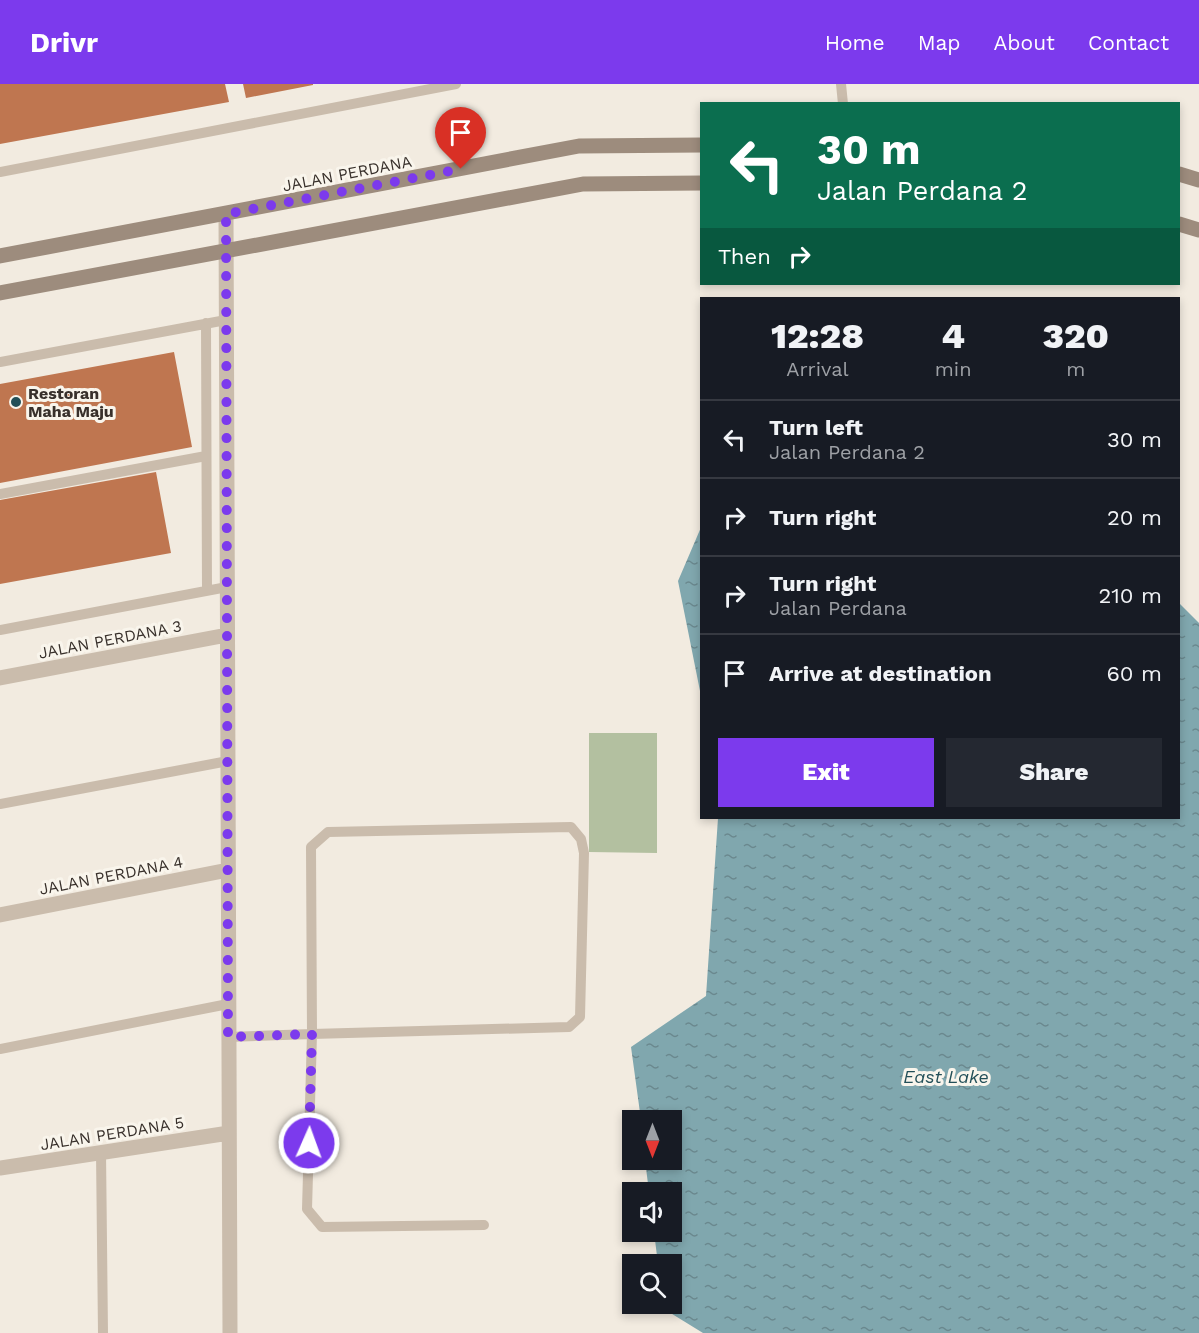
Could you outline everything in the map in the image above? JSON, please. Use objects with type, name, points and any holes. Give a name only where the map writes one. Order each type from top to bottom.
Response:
[{"type":"street","name":"JALAN PERDANA","points":[[0,256],[579,146],[700,145]]},
{"type":"street","points":[[1180,174],[1199,180]]},
{"type":"street","points":[[0,293],[584,184],[700,183]]},
{"type":"street","points":[[226,214],[230,1333]]},
{"type":"street","points":[[1180,224],[1199,230]]},
{"type":"street","name":"JALAN PERDANA 3","points":[[0,678],[227,635]]},
{"type":"street","name":"JALAN PERDANA 4","points":[[0,915],[228,870]]},
{"type":"street","name":"JALAN PERDANA 5","points":[[0,1168],[229,1133]]},
{"type":"lane","points":[[0,172],[456,84]]},
{"type":"lane","points":[[841,84],[843,102]]},
{"type":"lane","points":[[0,362],[226,320]]},
{"type":"lane","points":[[206,323],[207,591]]},
{"type":"lane","points":[[0,494],[206,456]]},
{"type":"lane","points":[[0,630],[227,587]]},
{"type":"lane","points":[[0,804],[228,761]]},
{"type":"lane","points":[[228,1037],[312,1034],[569,1027],[580,1017],[584,853],[581,839],[571,827],[328,832],[311,847],[312,1034],[307,1209],[322,1227],[484,1225]]},
{"type":"lane","points":[[0,1049],[228,1004]]},
{"type":"lane","points":[[101,1152],[103,1333]]},
{"type":"green space","points":[[589,733],[657,733],[657,853],[589,852]]},
{"type":"water","points":[[700,530],[700,691],[678,581]]},
{"type":"water","name":"East Lake","points":[[1180,604],[1199,623],[1199,1333],[703,1333],[672,1314],[682,1314],[682,1254],[657,1254],[655,1242],[682,1242],[682,1182],[648,1182],[646,1170],[682,1170],[682,1110],[640,1110],[631,1047],[706,996],[718,819],[1180,819]]},
{"type":"building","points":[[0,84],[225,84],[229,102],[0,144]]},
{"type":"building","points":[[243,84],[313,84],[313,85],[246,98]]},
{"type":"building","points":[[174,352],[192,447],[0,483],[0,384]]},
{"type":"building","points":[[156,472],[171,553],[0,584],[0,500]]},
{"type":"place","name":"Restoran Maha Maju","points":[[16,402]]},
{"type":"route","points":[[309,1143],[312,1034],[228,1037],[226,214],[461,169]]}]
